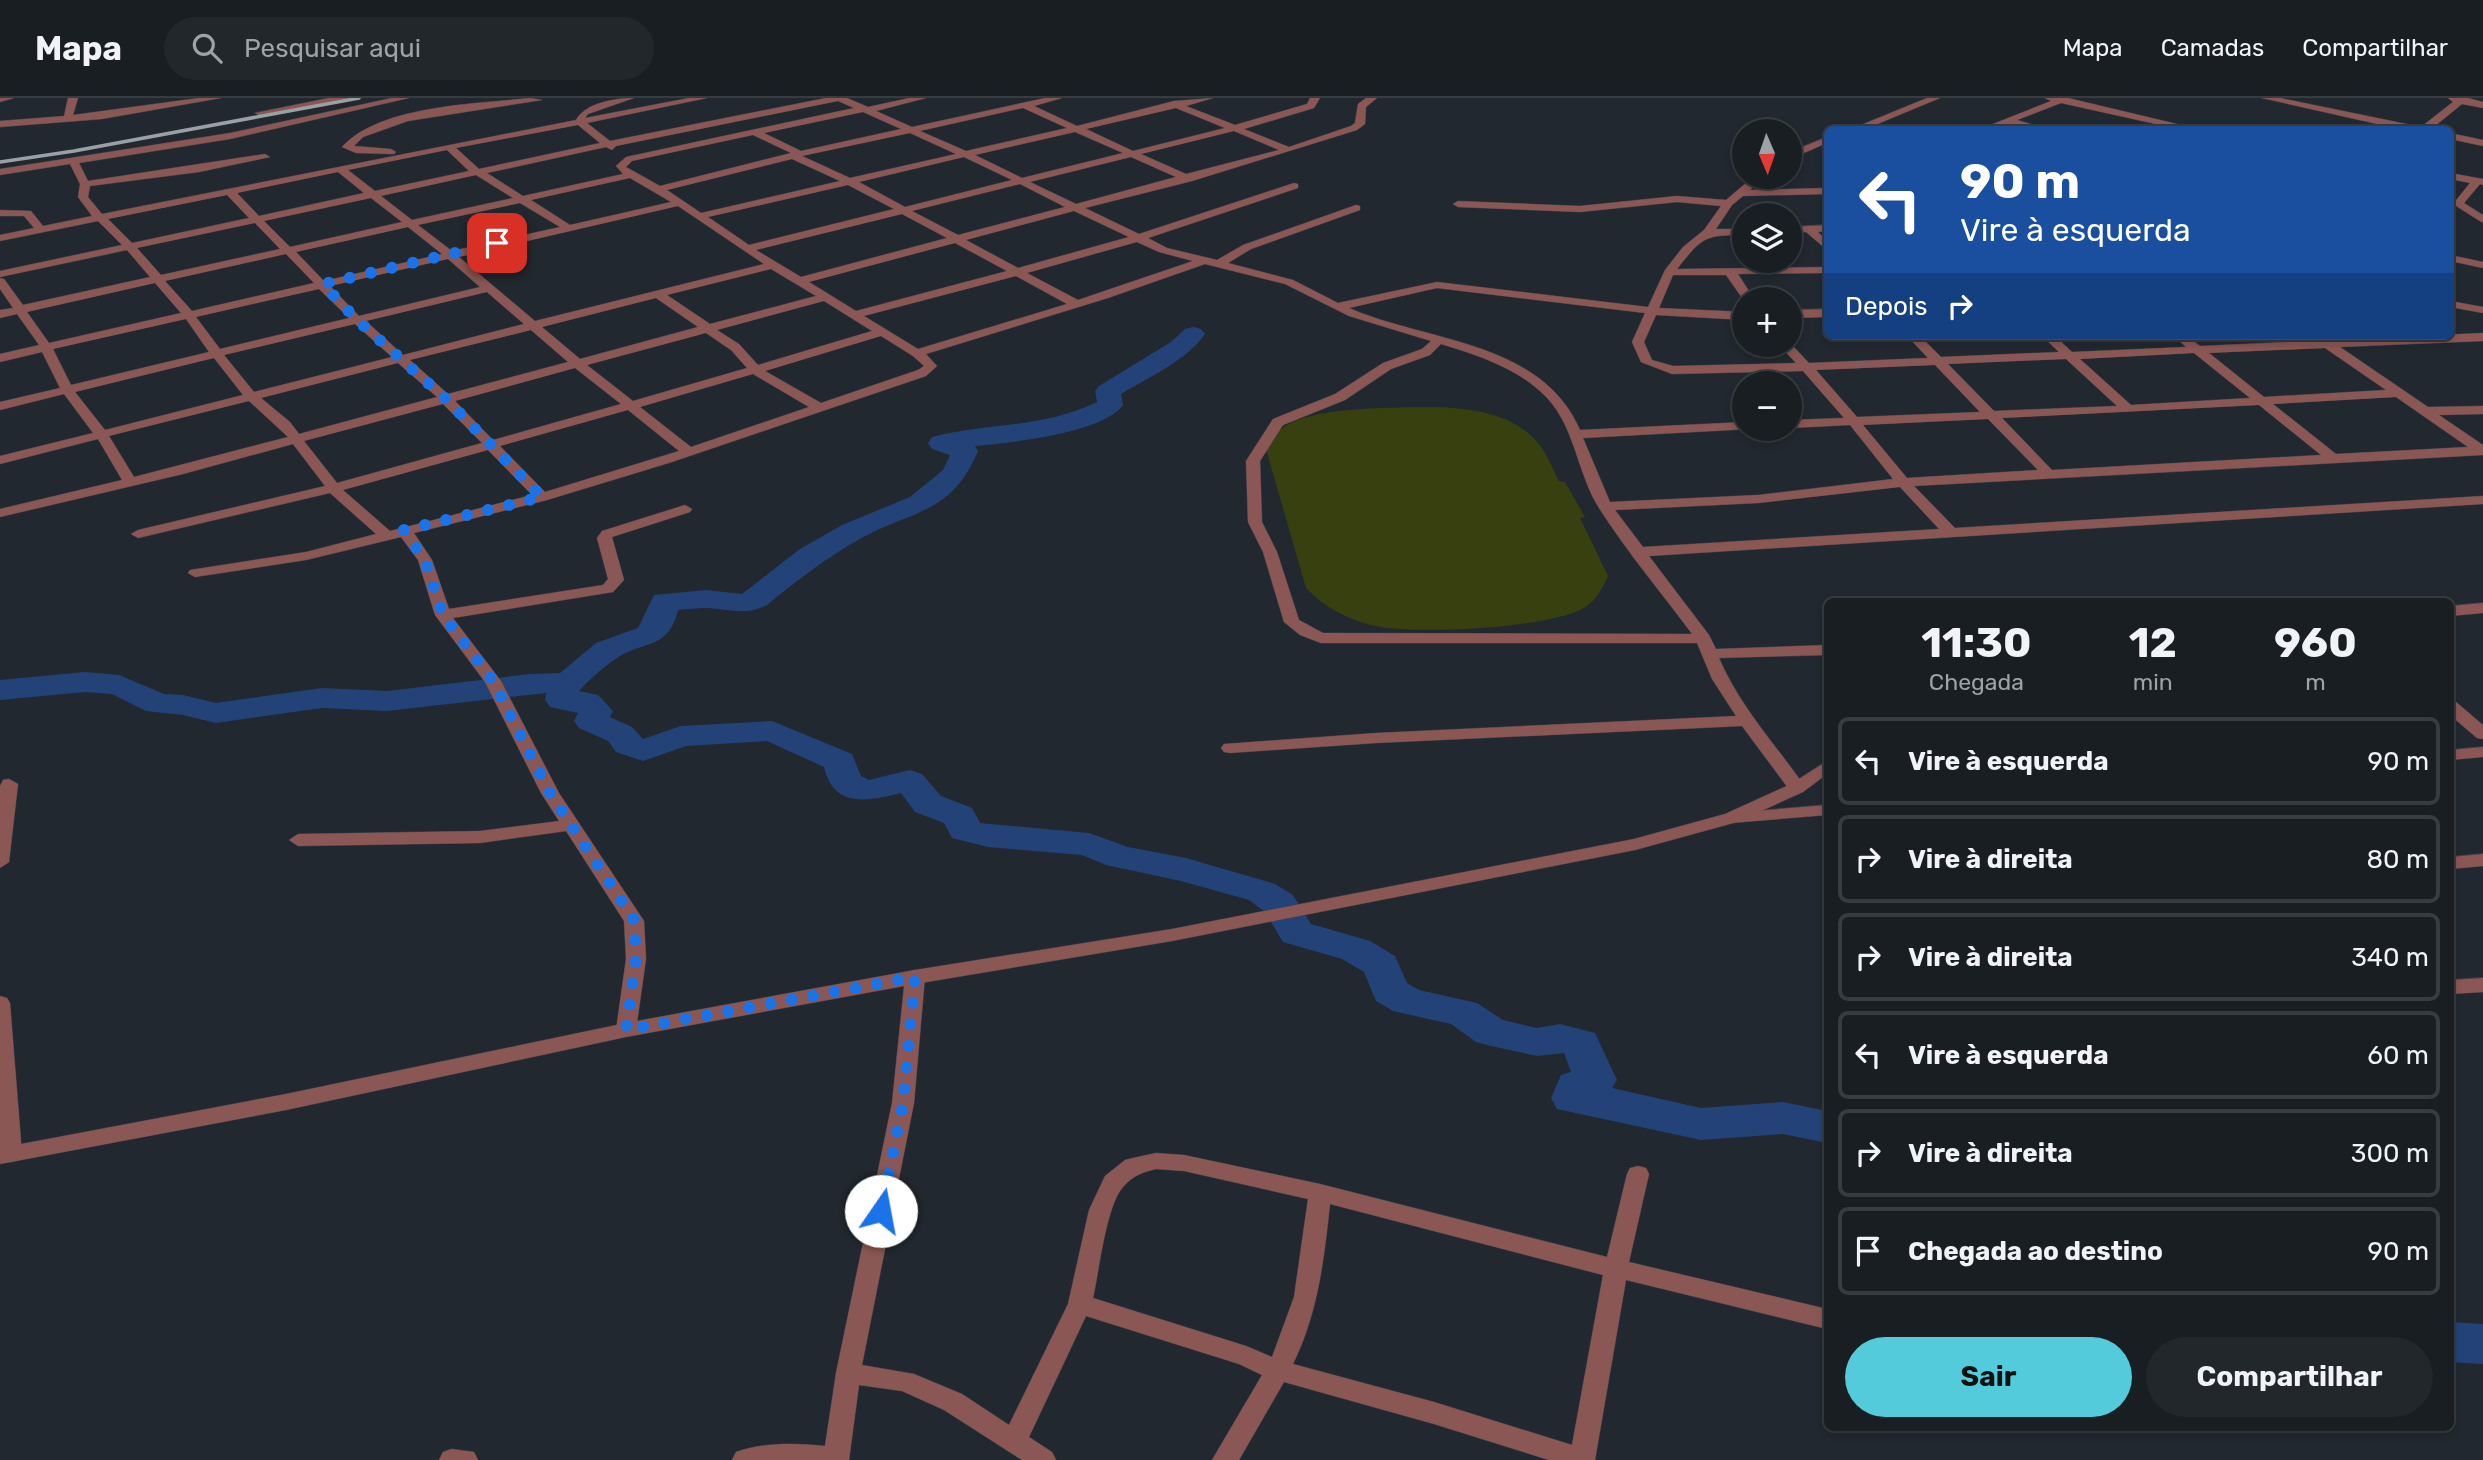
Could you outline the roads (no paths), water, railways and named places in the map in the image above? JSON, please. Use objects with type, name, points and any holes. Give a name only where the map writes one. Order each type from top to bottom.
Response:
[{"type":"street","points":[[0,99],[9,98]]},
{"type":"street","points":[[68,119],[73,98]]},
{"type":"street","points":[[0,124],[68,119],[216,98]]},
{"type":"street","points":[[260,113],[344,98]]},
{"type":"street","points":[[0,172],[230,136],[404,98]]},
{"type":"street","points":[[580,121],[585,112],[605,102],[629,98]]},
{"type":"street","points":[[1,237],[702,98]]},
{"type":"street","points":[[0,274],[609,144],[840,98],[967,155],[1134,238],[1180,256],[1220,263],[1289,282],[1337,307],[1467,348],[1509,366],[1541,386],[1556,401],[1576,434],[1605,506],[1706,646],[1720,679],[1747,721],[1797,788]]},
{"type":"street","points":[[1006,98],[1188,179]]},
{"type":"street","points":[[659,189],[797,155],[1057,98]]},
{"type":"street","points":[[1157,98],[1289,150]]},
{"type":"street","points":[[700,216],[1208,98]]},
{"type":"street","points":[[747,249],[1297,112],[1311,106],[1315,98]]},
{"type":"street","points":[[800,281],[1289,150],[1354,128],[1360,124],[1361,106],[1371,98]]},
{"type":"street","points":[[1863,126],[1935,98]]},
{"type":"street","points":[[2267,98],[2338,108],[2407,126]]},
{"type":"street","points":[[2447,98],[2483,105]]},
{"type":"street","points":[[195,573],[306,556],[542,497],[689,452],[929,369],[931,366],[917,353],[747,249],[621,166],[629,159],[913,99]]},
{"type":"street","points":[[1991,126],[2058,99],[2173,126]]},
{"type":"street","points":[[2427,126],[2462,99]]},
{"type":"street","points":[[421,153],[356,150],[346,147],[390,121],[537,100]]},
{"type":"street","points":[[2005,120],[2030,126]]},
{"type":"street","points":[[580,121],[585,128],[629,159]]},
{"type":"street","points":[[754,132],[1074,303]]},
{"type":"street","points":[[2454,137],[2483,143]]},
{"type":"street","points":[[1802,151],[1824,141]]},
{"type":"street","points":[[450,147],[480,172],[567,227]]},
{"type":"street","points":[[85,184],[265,157]]},
{"type":"street","points":[[73,161],[85,184],[83,197],[87,205],[129,246],[189,315],[251,396],[285,425],[334,489],[396,533],[425,561],[443,615],[493,681],[550,793],[634,920],[636,958],[626,1030]]},
{"type":"street","points":[[340,169],[450,255],[531,326],[689,452]]},
{"type":"street","points":[[0,314],[631,175]]},
{"type":"street","points":[[2454,177],[2480,181]]},
{"type":"street","points":[[2480,181],[2458,204],[2483,220]]},
{"type":"street","points":[[853,314],[1134,238],[1252,202],[1294,186]]},
{"type":"street","points":[[1744,189],[1728,203],[1708,232],[1687,250],[1669,272],[1638,342],[1647,362],[1672,370],[1805,367],[2074,357],[2310,340]]},
{"type":"street","points":[[229,191],[290,249],[356,319],[446,399],[542,497]]},
{"type":"street","points":[[1739,193],[1824,191]]},
{"type":"street","points":[[1458,204],[1580,209],[1677,199],[1728,203]]},
{"type":"street","points":[[0,358],[679,203]]},
{"type":"street","points":[[1220,263],[1247,247],[1356,208]]},
{"type":"street","points":[[0,219],[5,213],[27,213],[42,231]]},
{"type":"street","points":[[1802,229],[1824,228]]},
{"type":"street","points":[[1809,229],[1824,244]]},
{"type":"street","points":[[1708,232],[1732,232]]},
{"type":"street","points":[[2454,259],[2483,265]]},
{"type":"street","points":[[917,353],[1104,296],[1204,261]]},
{"type":"street","points":[[0,460],[773,265]]},
{"type":"street","points":[[1669,272],[1824,270]]},
{"type":"street","points":[[1731,273],[1740,287]]},
{"type":"street","points":[[0,281],[46,347],[67,389],[101,434],[130,482]]},
{"type":"street","points":[[1337,307],[1437,285],[1542,295],[1652,311],[1732,315]]},
{"type":"street","points":[[0,406],[489,288]]},
{"type":"street","points":[[659,295],[735,347],[756,371],[819,407]]},
{"type":"street","points":[[0,513],[296,440],[825,297]]},
{"type":"street","points":[[2454,305],[2483,310]]},
{"type":"street","points":[[1802,314],[1824,313]]},
{"type":"street","points":[[138,534],[253,511],[334,489],[756,371],[881,332]]},
{"type":"street","points":[[2454,337],[2483,337]]},
{"type":"street","points":[[1439,340],[1426,352],[1387,366],[1340,397],[1278,422],[1253,461],[1255,522],[1270,552],[1292,622],[1321,638],[1615,640],[1824,650]]},
{"type":"street","points":[[1917,340],[2050,475]]},
{"type":"street","points":[[2053,340],[2128,409]]},
{"type":"street","points":[[2185,340],[2334,459]]},
{"type":"street","points":[[2322,340],[2482,451]]},
{"type":"street","points":[[1796,357],[1827,389],[1903,482],[1951,534]]},
{"type":"street","points":[[1802,423],[2128,409],[2399,393]]},
{"type":"street","points":[[2424,411],[2483,410]]},
{"type":"street","points":[[1576,434],[1732,427]]},
{"type":"street","points":[[1605,506],[1758,499],[1903,482],[2482,451]]},
{"type":"street","points":[[1639,552],[2483,500]]},
{"type":"street","points":[[443,615],[608,589],[617,580],[604,538],[607,534],[685,509]]},
{"type":"street","points":[[2454,611],[2483,608]]},
{"type":"street","points":[[2454,709],[2483,734]]},
{"type":"street","points":[[1230,748],[1376,738],[1747,721]]},
{"type":"street","points":[[2454,755],[2483,752]]},
{"type":"street","points":[[0,1003],[6,1155],[286,1102],[626,1030],[915,977],[1172,935],[1635,844],[1731,818],[1797,788],[1824,768]]},
{"type":"street","points":[[0,862],[9,784]]},
{"type":"street","points":[[1731,818],[1824,810]]},
{"type":"street","points":[[298,841],[480,837],[571,825]]},
{"type":"street","points":[[2454,863],[2483,860]]},
{"type":"street","points":[[745,1460],[796,1454],[836,1459],[848,1373],[903,1103],[915,977]]},
{"type":"street","points":[[2454,987],[2483,985]]},
{"type":"street","points":[[1014,1442],[1080,1304],[1100,1210],[1113,1182],[1133,1166],[1156,1161],[1184,1163],[1320,1193],[1616,1269],[1824,1318]]},
{"type":"street","points":[[1080,1304],[1246,1356],[1277,1370],[1582,1460],[1616,1269],[1638,1174]]},
{"type":"street","points":[[1225,1460],[1277,1370],[1302,1313],[1320,1193]]},
{"type":"street","points":[[848,1373],[905,1381],[953,1402],[1044,1460]]},
{"type":"street","points":[[452,1460],[465,1460]]},
{"type":"waterway","points":[[568,683],[607,650],[649,635],[661,617],[665,601],[706,599],[746,604],[756,599],[810,555],[852,531],[920,503],[955,474],[965,451],[941,443],[1028,432],[1091,415],[1110,405],[1108,391],[1180,347],[1193,334]]},
{"type":"waterway","points":[[0,690],[85,682],[119,685],[158,704],[183,705],[216,713],[322,698],[387,701],[530,684],[568,683]]},
{"type":"waterway","points":[[568,683],[562,692],[562,700],[586,702],[596,711],[591,721],[620,734],[628,745],[643,751],[681,736],[772,731],[840,761],[845,782],[866,791],[910,781],[928,804],[959,816],[965,830],[988,836],[1089,844],[1119,857],[1186,870],[1262,892],[1280,904],[1297,933],[1356,950],[1381,965],[1390,991],[1407,1001],[1463,1013],[1491,1032],[1537,1042],[1560,1038],[1580,1043],[1596,1080],[1576,1086],[1572,1098],[1613,1104],[1701,1124],[1783,1118],[1824,1126]]},
{"type":"waterway","points":[[2454,1342],[2483,1344]]},
{"type":"railway","points":[[0,162],[74,151],[359,98]]}]
